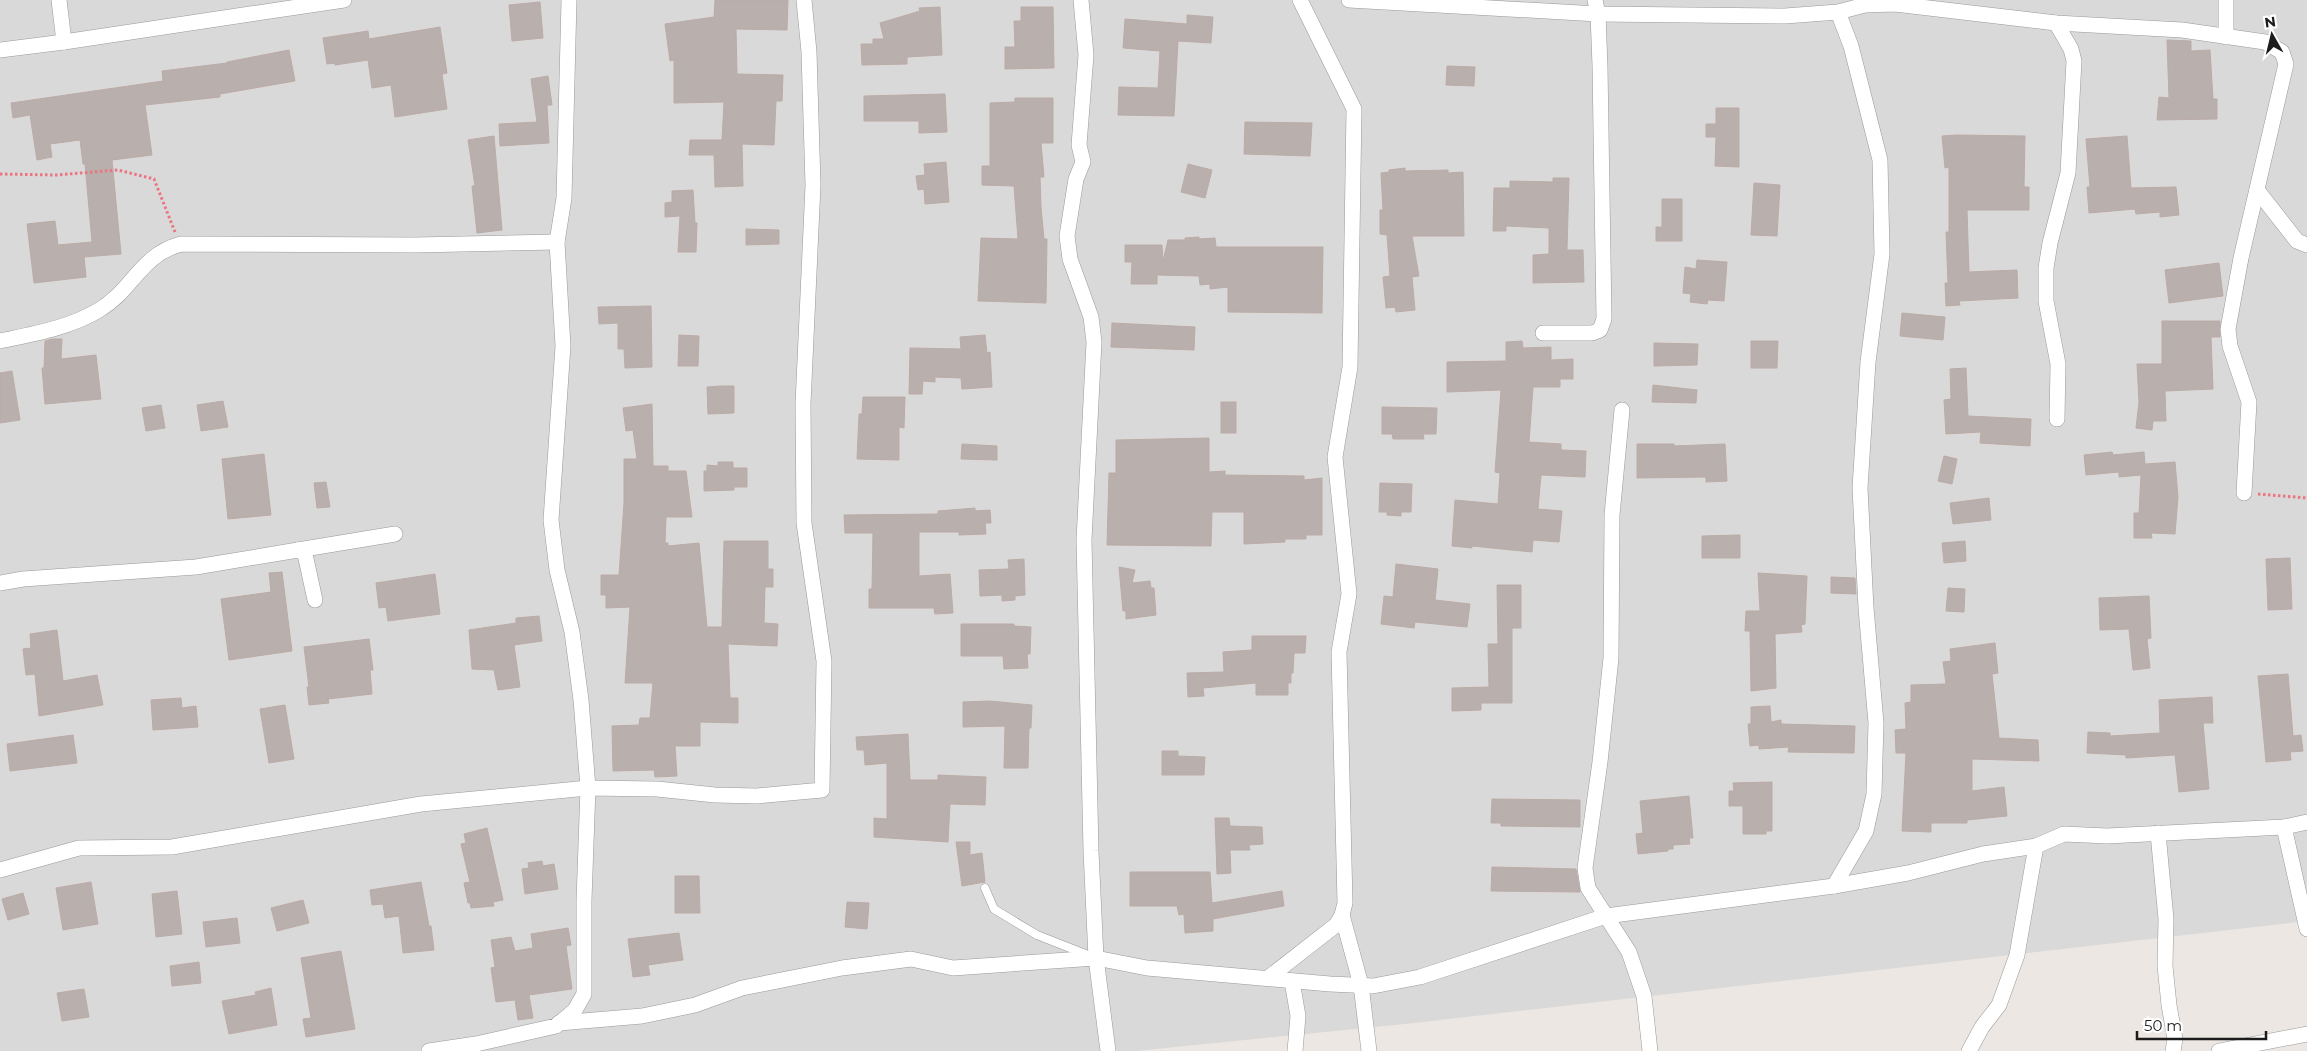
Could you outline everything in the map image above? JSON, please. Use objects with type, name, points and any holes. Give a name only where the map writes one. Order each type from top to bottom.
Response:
[{"type":"street","points":[[59,0],[64,42]]},
{"type":"street","points":[[0,50],[64,42],[290,4],[344,0]]},
{"type":"street","points":[[429,1051],[493,1045],[556,1026],[575,1010],[584,994],[584,900],[588,788],[581,700],[573,641],[557,570],[551,520],[563,346],[557,242],[564,198],[569,0]]},
{"type":"street","points":[[0,870],[78,848],[172,847],[421,804],[588,788],[656,789],[716,795],[756,796],[822,790],[824,661],[804,523],[803,404],[813,185],[809,52],[804,0]]},
{"type":"street","points":[[1081,0],[1086,55],[1079,146],[1083,162],[1076,179],[1067,236],[1070,259],[1091,318],[1094,342],[1084,540],[1091,851],[1096,958],[1108,1051]]},
{"type":"street","points":[[1268,978],[1336,925],[1342,915],[1345,903],[1339,652],[1349,594],[1335,457],[1350,367],[1354,109],[1300,0]]},
{"type":"street","points":[[1349,0],[1596,7],[1785,16],[1838,12],[1865,5],[1895,4],[2056,23],[2182,30],[2265,42],[2282,52],[2286,64],[2241,258],[2228,329],[2230,346],[2250,402],[2244,493]]},
{"type":"street","points":[[2226,0],[2226,36]]},
{"type":"street","points":[[1543,333],[1592,333],[1600,330],[1604,319],[1596,7]]},
{"type":"street","points":[[1834,886],[1866,831],[1874,794],[1876,723],[1866,608],[1860,488],[1868,362],[1882,254],[1880,160],[1851,46],[1838,12]]},
{"type":"street","points":[[2056,23],[2070,49],[2074,61],[2068,173],[2050,243],[2046,268],[2046,301],[2058,364],[2057,419]]},
{"type":"street","points":[[2257,190],[2297,241],[2307,245]]},
{"type":"street","points":[[0,341],[48,331],[98,311],[121,293],[150,259],[164,249],[181,244],[415,245],[557,242]]},
{"type":"street","points":[[1622,410],[1612,515],[1611,658],[1600,762],[1585,868],[1588,888],[1629,952],[1644,996],[1650,1051]]},
{"type":"street","points":[[0,583],[23,579],[196,567],[395,534]]},
{"type":"street","points":[[298,550],[305,554],[315,600]]},
{"type":"street","points":[[559,1023],[642,1016],[696,1005],[742,988],[842,968],[911,959],[952,968],[1096,958],[1147,968],[1373,986],[1420,978],[1606,916],[1834,886],[1908,873],[1983,854],[2036,846],[2064,834],[2107,836],[2284,827],[2307,822]]},
{"type":"street","points":[[2284,827],[2307,929]]},
{"type":"street","points":[[2158,833],[2166,910],[2166,976],[2175,1039],[2173,1051]]},
{"type":"street","points":[[1969,1051],[1982,1026],[2000,1005],[2017,955],[2036,846]]},
{"type":"street","points":[[1342,915],[1362,985],[1369,1051]]},
{"type":"street","points":[[1292,981],[1298,1016],[1295,1051]]},
{"type":"street","points":[[2219,1051],[2307,1034]]},
{"type":"lane","points":[[985,888],[994,909],[1037,935],[1096,958]]},
{"type":"path","points":[[0,174],[56,175],[118,170],[154,179],[181,244]]},
{"type":"path","points":[[2244,493],[2307,498]]},
{"type":"shaded area","points":[[0,0],[2307,0],[2307,921],[1405,1024],[1136,1051],[0,1051]]},
{"type":"building","points":[[715,0],[788,0],[787,30],[736,29],[737,74],[783,75],[782,101],[776,101],[774,145],[742,144],[743,186],[715,187],[714,155],[689,155],[690,140],[722,140],[724,102],[674,103],[674,60],[670,61],[665,24],[714,17]]},
{"type":"building","points":[[540,2],[543,38],[512,41],[509,5]]},
{"type":"building","points":[[940,7],[942,55],[907,57],[907,64],[862,65],[861,44],[873,44],[873,39],[884,39],[880,23],[920,11],[919,8]]},
{"type":"building","points":[[1021,7],[1053,7],[1054,68],[1005,69],[1005,47],[1015,47],[1014,21],[1021,21]]},
{"type":"building","points":[[1187,15],[1213,17],[1211,43],[1178,41],[1174,116],[1118,115],[1119,87],[1158,88],[1160,51],[1123,48],[1125,19],[1187,24]]},
{"type":"building","points":[[440,27],[447,73],[442,74],[447,109],[395,117],[391,85],[372,88],[368,60],[335,65],[335,63],[327,64],[323,38],[368,31],[369,39]]},
{"type":"building","points":[[2167,40],[2191,41],[2191,51],[2210,50],[2213,99],[2217,99],[2217,119],[2157,120],[2159,97],[2169,98]]},
{"type":"building","points":[[289,50],[295,81],[220,94],[220,97],[145,105],[152,155],[112,160],[121,254],[84,257],[86,277],[34,283],[27,224],[55,221],[58,245],[92,242],[85,164],[83,164],[80,140],[50,144],[52,157],[37,160],[30,115],[13,118],[11,103],[163,81],[162,71],[227,63]]},
{"type":"building","points":[[1447,66],[1475,67],[1474,86],[1446,85]]},
{"type":"building","points":[[548,76],[552,105],[547,105],[549,143],[500,146],[499,124],[537,122],[531,79]]},
{"type":"building","points":[[945,94],[947,132],[919,133],[919,121],[864,121],[864,96]]},
{"type":"building","points":[[1015,98],[1053,98],[1053,143],[1041,143],[1044,177],[1040,177],[1041,207],[1044,239],[1047,239],[1046,303],[978,301],[981,238],[1018,239],[1014,186],[982,185],[982,166],[990,166],[990,103],[1015,102]]},
{"type":"building","points":[[1716,108],[1739,108],[1739,167],[1715,166],[1716,137],[1706,137],[1706,124],[1716,124]]},
{"type":"building","points":[[1245,122],[1312,123],[1310,156],[1244,154]]},
{"type":"building","points":[[494,136],[502,230],[477,233],[472,186],[475,186],[468,140]]},
{"type":"building","points":[[1942,136],[2025,136],[2024,187],[2029,187],[2029,210],[1967,210],[1969,272],[2017,270],[2018,298],[1959,301],[1960,305],[1946,306],[1945,283],[1948,283],[1946,232],[1949,232],[1949,167],[1945,168]]},
{"type":"building","points":[[2127,136],[2131,188],[2176,187],[2179,215],[2160,217],[2160,212],[2136,214],[2135,209],[2089,213],[2087,187],[2090,187],[2086,139]]},
{"type":"building","points":[[946,162],[949,202],[925,204],[924,189],[918,190],[916,176],[925,175],[924,164]]},
{"type":"building","points":[[1188,164],[1212,170],[1205,198],[1181,192]]},
{"type":"building","points":[[1405,168],[1405,171],[1448,170],[1448,173],[1463,172],[1464,236],[1412,236],[1419,276],[1412,277],[1415,310],[1396,312],[1395,307],[1386,308],[1383,277],[1390,276],[1387,235],[1380,234],[1380,210],[1383,210],[1381,173]]},
{"type":"building","points":[[1553,178],[1569,178],[1567,250],[1583,250],[1584,282],[1533,283],[1533,255],[1549,254],[1549,228],[1506,226],[1506,231],[1493,231],[1494,188],[1510,188],[1510,181],[1553,182]]},
{"type":"building","points":[[1754,183],[1780,185],[1777,236],[1751,235]]},
{"type":"building","points":[[693,190],[695,223],[697,223],[696,252],[678,252],[680,216],[665,217],[665,203],[672,202],[672,191]]},
{"type":"building","points":[[1662,199],[1682,199],[1682,241],[1656,241],[1656,227],[1662,227]]},
{"type":"building","points":[[746,229],[779,230],[779,244],[746,245]]},
{"type":"building","points":[[1199,237],[1199,239],[1215,238],[1216,247],[1323,247],[1322,313],[1228,312],[1228,287],[1210,289],[1210,284],[1200,285],[1199,276],[1157,275],[1157,284],[1131,284],[1132,262],[1125,262],[1125,245],[1162,245],[1163,261],[1168,240],[1185,240],[1185,238]]},
{"type":"building","points":[[1697,260],[1727,262],[1724,301],[1708,300],[1707,304],[1690,302],[1691,294],[1683,293],[1685,267],[1696,269]]},
{"type":"building","points":[[2219,263],[2223,296],[2169,303],[2165,270]]},
{"type":"building","points":[[651,306],[652,367],[625,368],[624,349],[618,349],[618,323],[599,324],[598,307]]},
{"type":"building","points":[[1902,313],[1945,317],[1943,340],[1900,336]]},
{"type":"building","points":[[2162,321],[2220,321],[2220,337],[2211,337],[2213,389],[2165,391],[2166,421],[2153,421],[2152,430],[2136,428],[2139,402],[2137,364],[2162,364]]},
{"type":"building","points":[[1112,323],[1195,327],[1194,350],[1111,347]]},
{"type":"building","points":[[679,335],[699,336],[698,366],[678,366]]},
{"type":"building","points":[[985,335],[987,353],[990,352],[992,387],[962,389],[961,378],[935,377],[935,382],[923,381],[922,394],[909,394],[910,348],[961,349],[960,337]]},
{"type":"building","points":[[62,339],[61,359],[96,355],[101,399],[45,404],[42,368],[44,368],[45,341]]},
{"type":"building","points":[[1522,341],[1523,348],[1551,347],[1551,360],[1573,359],[1573,379],[1560,379],[1560,387],[1533,387],[1529,442],[1561,444],[1561,450],[1586,451],[1585,477],[1541,475],[1538,509],[1562,511],[1559,542],[1533,540],[1532,552],[1452,546],[1455,500],[1498,504],[1500,473],[1495,472],[1501,390],[1447,392],[1447,362],[1506,361],[1506,342]]},
{"type":"building","points":[[1751,341],[1778,341],[1777,368],[1751,368]]},
{"type":"building","points":[[1654,343],[1698,344],[1697,365],[1654,366]]},
{"type":"building","points":[[1966,368],[1968,416],[2031,419],[2030,446],[1980,443],[1981,432],[1946,434],[1944,400],[1951,399],[1950,369]]},
{"type":"building","points":[[12,371],[20,420],[0,423],[0,373]]},
{"type":"building","points":[[1653,385],[1697,390],[1696,403],[1652,402]]},
{"type":"building","points":[[734,386],[734,413],[708,414],[707,387]]},
{"type":"building","points":[[863,397],[905,397],[904,428],[899,427],[899,460],[857,459],[859,414],[862,414]]},
{"type":"building","points":[[223,401],[228,427],[201,431],[197,405]]},
{"type":"building","points":[[1221,402],[1236,402],[1236,433],[1221,433]]},
{"type":"building","points":[[652,404],[653,466],[668,466],[668,471],[686,471],[692,517],[666,517],[665,543],[668,543],[668,546],[699,543],[707,627],[722,627],[724,541],[768,541],[768,569],[773,569],[773,587],[765,587],[764,623],[778,624],[777,646],[728,644],[730,698],[738,698],[738,723],[700,722],[700,746],[675,746],[677,776],[655,777],[654,770],[613,771],[612,726],[639,725],[640,718],[650,718],[653,683],[625,683],[630,607],[606,608],[606,595],[601,595],[601,575],[619,575],[624,503],[624,459],[637,459],[633,430],[626,431],[623,408]]},
{"type":"building","points":[[161,405],[165,428],[146,431],[142,408]]},
{"type":"building","points":[[1382,407],[1437,408],[1436,434],[1423,434],[1424,439],[1393,439],[1392,434],[1382,434]]},
{"type":"building","points":[[1209,438],[1209,472],[1225,471],[1225,475],[1304,476],[1304,480],[1322,478],[1322,535],[1306,535],[1306,539],[1285,539],[1285,542],[1244,544],[1244,512],[1212,512],[1211,546],[1107,545],[1109,473],[1116,473],[1116,440]]},
{"type":"building","points":[[962,444],[997,446],[997,460],[961,459]]},
{"type":"building","points":[[1637,444],[1674,444],[1674,446],[1725,444],[1727,481],[1706,482],[1706,477],[1637,478]]},
{"type":"building","points":[[2112,452],[2113,455],[2144,452],[2145,464],[2175,462],[2178,497],[2175,534],[2151,533],[2152,538],[2134,538],[2134,513],[2139,513],[2141,475],[2119,477],[2119,472],[2086,475],[2084,455]]},
{"type":"building","points":[[264,454],[271,515],[228,519],[222,459]]},
{"type":"building","points":[[1944,456],[1957,459],[1952,484],[1938,481]]},
{"type":"building","points":[[718,462],[733,462],[733,468],[747,468],[747,487],[734,487],[734,490],[704,491],[704,471],[707,471],[707,465],[718,466]]},
{"type":"building","points":[[326,482],[330,507],[317,508],[314,483]]},
{"type":"building","points":[[1380,483],[1412,484],[1411,512],[1401,512],[1401,516],[1387,515],[1387,512],[1379,512]]},
{"type":"building","points":[[1989,498],[1991,520],[1953,524],[1950,503]]},
{"type":"building","points":[[975,508],[975,511],[990,510],[991,523],[985,523],[986,534],[959,535],[959,532],[919,532],[919,576],[950,574],[953,613],[935,614],[934,608],[869,608],[869,589],[872,589],[873,533],[845,533],[844,515],[938,514],[938,511]]},
{"type":"building","points":[[1740,535],[1740,558],[1702,558],[1702,536]]},
{"type":"building","points":[[1965,541],[1966,561],[1944,563],[1942,543]]},
{"type":"building","points":[[2290,558],[2292,609],[2268,610],[2266,559]]},
{"type":"building","points":[[1024,559],[1025,595],[1015,596],[1015,600],[1002,601],[1002,595],[980,596],[979,570],[1009,569],[1008,560]]},
{"type":"building","points":[[1396,564],[1438,569],[1435,600],[1470,604],[1467,627],[1415,622],[1414,628],[1381,624],[1384,596],[1393,597]]},
{"type":"building","points":[[1119,567],[1135,570],[1132,583],[1150,581],[1151,588],[1154,588],[1156,615],[1126,619],[1126,611],[1123,611]]},
{"type":"building","points":[[282,572],[292,651],[229,660],[221,599],[271,592],[269,573]]},
{"type":"building","points":[[1758,573],[1807,576],[1805,624],[1801,625],[1802,632],[1775,634],[1776,688],[1751,691],[1750,631],[1745,631],[1746,611],[1760,611]]},
{"type":"building","points":[[435,574],[440,614],[388,621],[386,607],[379,608],[376,583]]},
{"type":"building","points":[[1831,577],[1855,578],[1856,594],[1831,593]]},
{"type":"building","points":[[1497,585],[1521,585],[1521,628],[1512,628],[1512,703],[1481,703],[1481,710],[1452,711],[1452,688],[1489,687],[1488,644],[1498,644]]},
{"type":"building","points":[[1948,588],[1965,589],[1964,612],[1946,611]]},
{"type":"building","points":[[2149,596],[2151,638],[2147,639],[2150,668],[2133,670],[2129,629],[2100,630],[2099,598]]},
{"type":"building","points":[[539,616],[542,641],[514,645],[520,687],[498,690],[494,670],[472,669],[469,630],[516,623],[516,618]]},
{"type":"building","points":[[961,624],[1014,624],[1014,626],[1031,627],[1030,654],[1027,654],[1028,668],[1004,669],[1003,656],[961,656]]},
{"type":"building","points":[[57,630],[63,681],[97,675],[103,705],[39,716],[35,674],[26,675],[23,649],[31,648],[30,634]]},
{"type":"building","points":[[1252,636],[1306,636],[1305,653],[1294,653],[1293,673],[1291,673],[1291,683],[1288,683],[1288,695],[1256,695],[1256,683],[1203,688],[1204,696],[1188,697],[1187,673],[1224,672],[1223,652],[1252,650]]},
{"type":"building","points":[[369,639],[373,670],[370,670],[372,694],[328,699],[329,703],[309,705],[307,687],[309,687],[304,647]]},
{"type":"building","points":[[1995,643],[1998,673],[1992,674],[1999,738],[2038,740],[2039,761],[1972,759],[1972,791],[2004,787],[2007,816],[1967,820],[1967,823],[1931,823],[1931,832],[1902,831],[1906,753],[1896,753],[1895,730],[1906,729],[1905,703],[1911,702],[1911,685],[1946,684],[1943,662],[1951,661],[1950,649]]},
{"type":"building","points":[[2288,674],[2293,736],[2301,735],[2303,751],[2290,752],[2291,760],[2266,762],[2258,676]]},
{"type":"building","points":[[2212,697],[2213,723],[2203,723],[2209,789],[2179,792],[2175,755],[2126,758],[2126,755],[2087,753],[2088,732],[2110,733],[2110,736],[2160,733],[2159,700]]},
{"type":"building","points":[[181,698],[182,708],[196,706],[198,727],[153,730],[151,700]]},
{"type":"building","points":[[990,701],[1032,705],[1031,728],[1029,728],[1028,768],[1004,768],[1005,726],[963,727],[963,702]]},
{"type":"building","points":[[285,705],[294,759],[269,763],[260,709]]},
{"type":"building","points":[[1770,706],[1771,722],[1781,720],[1781,724],[1855,726],[1854,753],[1788,752],[1789,747],[1759,749],[1759,745],[1750,746],[1748,724],[1751,724],[1751,707]]},
{"type":"building","points":[[908,734],[910,780],[938,780],[938,775],[986,777],[985,805],[950,804],[948,842],[874,837],[874,818],[887,819],[887,763],[865,765],[864,750],[857,750],[856,737]]},
{"type":"building","points":[[73,735],[77,763],[10,771],[7,744]]},
{"type":"building","points":[[1162,751],[1178,751],[1178,756],[1205,757],[1204,775],[1162,775]]},
{"type":"building","points":[[1772,782],[1772,831],[1766,831],[1766,834],[1743,834],[1743,806],[1729,806],[1729,791],[1734,791],[1733,783]]},
{"type":"building","points":[[1689,796],[1693,838],[1689,838],[1690,844],[1673,845],[1673,849],[1668,849],[1668,851],[1638,854],[1636,834],[1643,833],[1640,801]]},
{"type":"building","points":[[1492,799],[1580,800],[1580,827],[1501,826],[1501,823],[1491,823]]},
{"type":"building","points":[[1215,818],[1229,818],[1230,826],[1262,827],[1263,844],[1249,845],[1250,850],[1230,850],[1231,873],[1217,874]]},
{"type":"building","points":[[487,828],[503,900],[493,902],[494,906],[471,908],[470,903],[468,903],[464,883],[470,882],[461,844],[466,843],[464,834]]},
{"type":"building","points":[[956,842],[970,842],[970,855],[982,853],[985,882],[962,886]]},
{"type":"building","points":[[542,861],[543,866],[554,864],[558,889],[525,894],[522,869],[529,868],[528,863]]},
{"type":"building","points":[[1492,867],[1576,869],[1580,892],[1491,891]]},
{"type":"building","points":[[1130,872],[1210,872],[1212,903],[1282,891],[1284,906],[1213,919],[1213,931],[1185,933],[1184,914],[1179,915],[1177,906],[1130,906]]},
{"type":"building","points":[[675,876],[699,876],[700,913],[675,913]]},
{"type":"building","points":[[91,882],[98,924],[63,930],[56,888]]},
{"type":"building","points":[[421,882],[429,926],[431,926],[434,950],[403,953],[399,916],[385,918],[383,904],[372,905],[370,890]]},
{"type":"building","points":[[177,891],[182,934],[156,937],[152,894]]},
{"type":"building","points":[[23,893],[29,914],[8,920],[2,899]]},
{"type":"building","points":[[303,900],[309,923],[277,931],[271,908]]},
{"type":"building","points":[[847,902],[869,903],[867,929],[845,927]]},
{"type":"building","points":[[237,918],[240,943],[206,947],[203,922]]},
{"type":"building","points":[[568,928],[571,945],[566,946],[572,989],[529,995],[533,1018],[518,1020],[515,1000],[496,1002],[491,968],[495,967],[491,940],[511,937],[515,951],[533,948],[531,934]]},
{"type":"building","points":[[679,933],[683,960],[648,965],[650,975],[633,977],[628,939]]},
{"type":"building","points":[[341,951],[355,1029],[306,1037],[303,1019],[311,1018],[301,958]]},
{"type":"building","points":[[199,962],[201,983],[172,986],[170,966]]},
{"type":"building","points":[[271,988],[277,1025],[229,1034],[222,1001],[256,995],[255,992]]},
{"type":"building","points":[[84,989],[89,1017],[62,1021],[57,993]]}]
